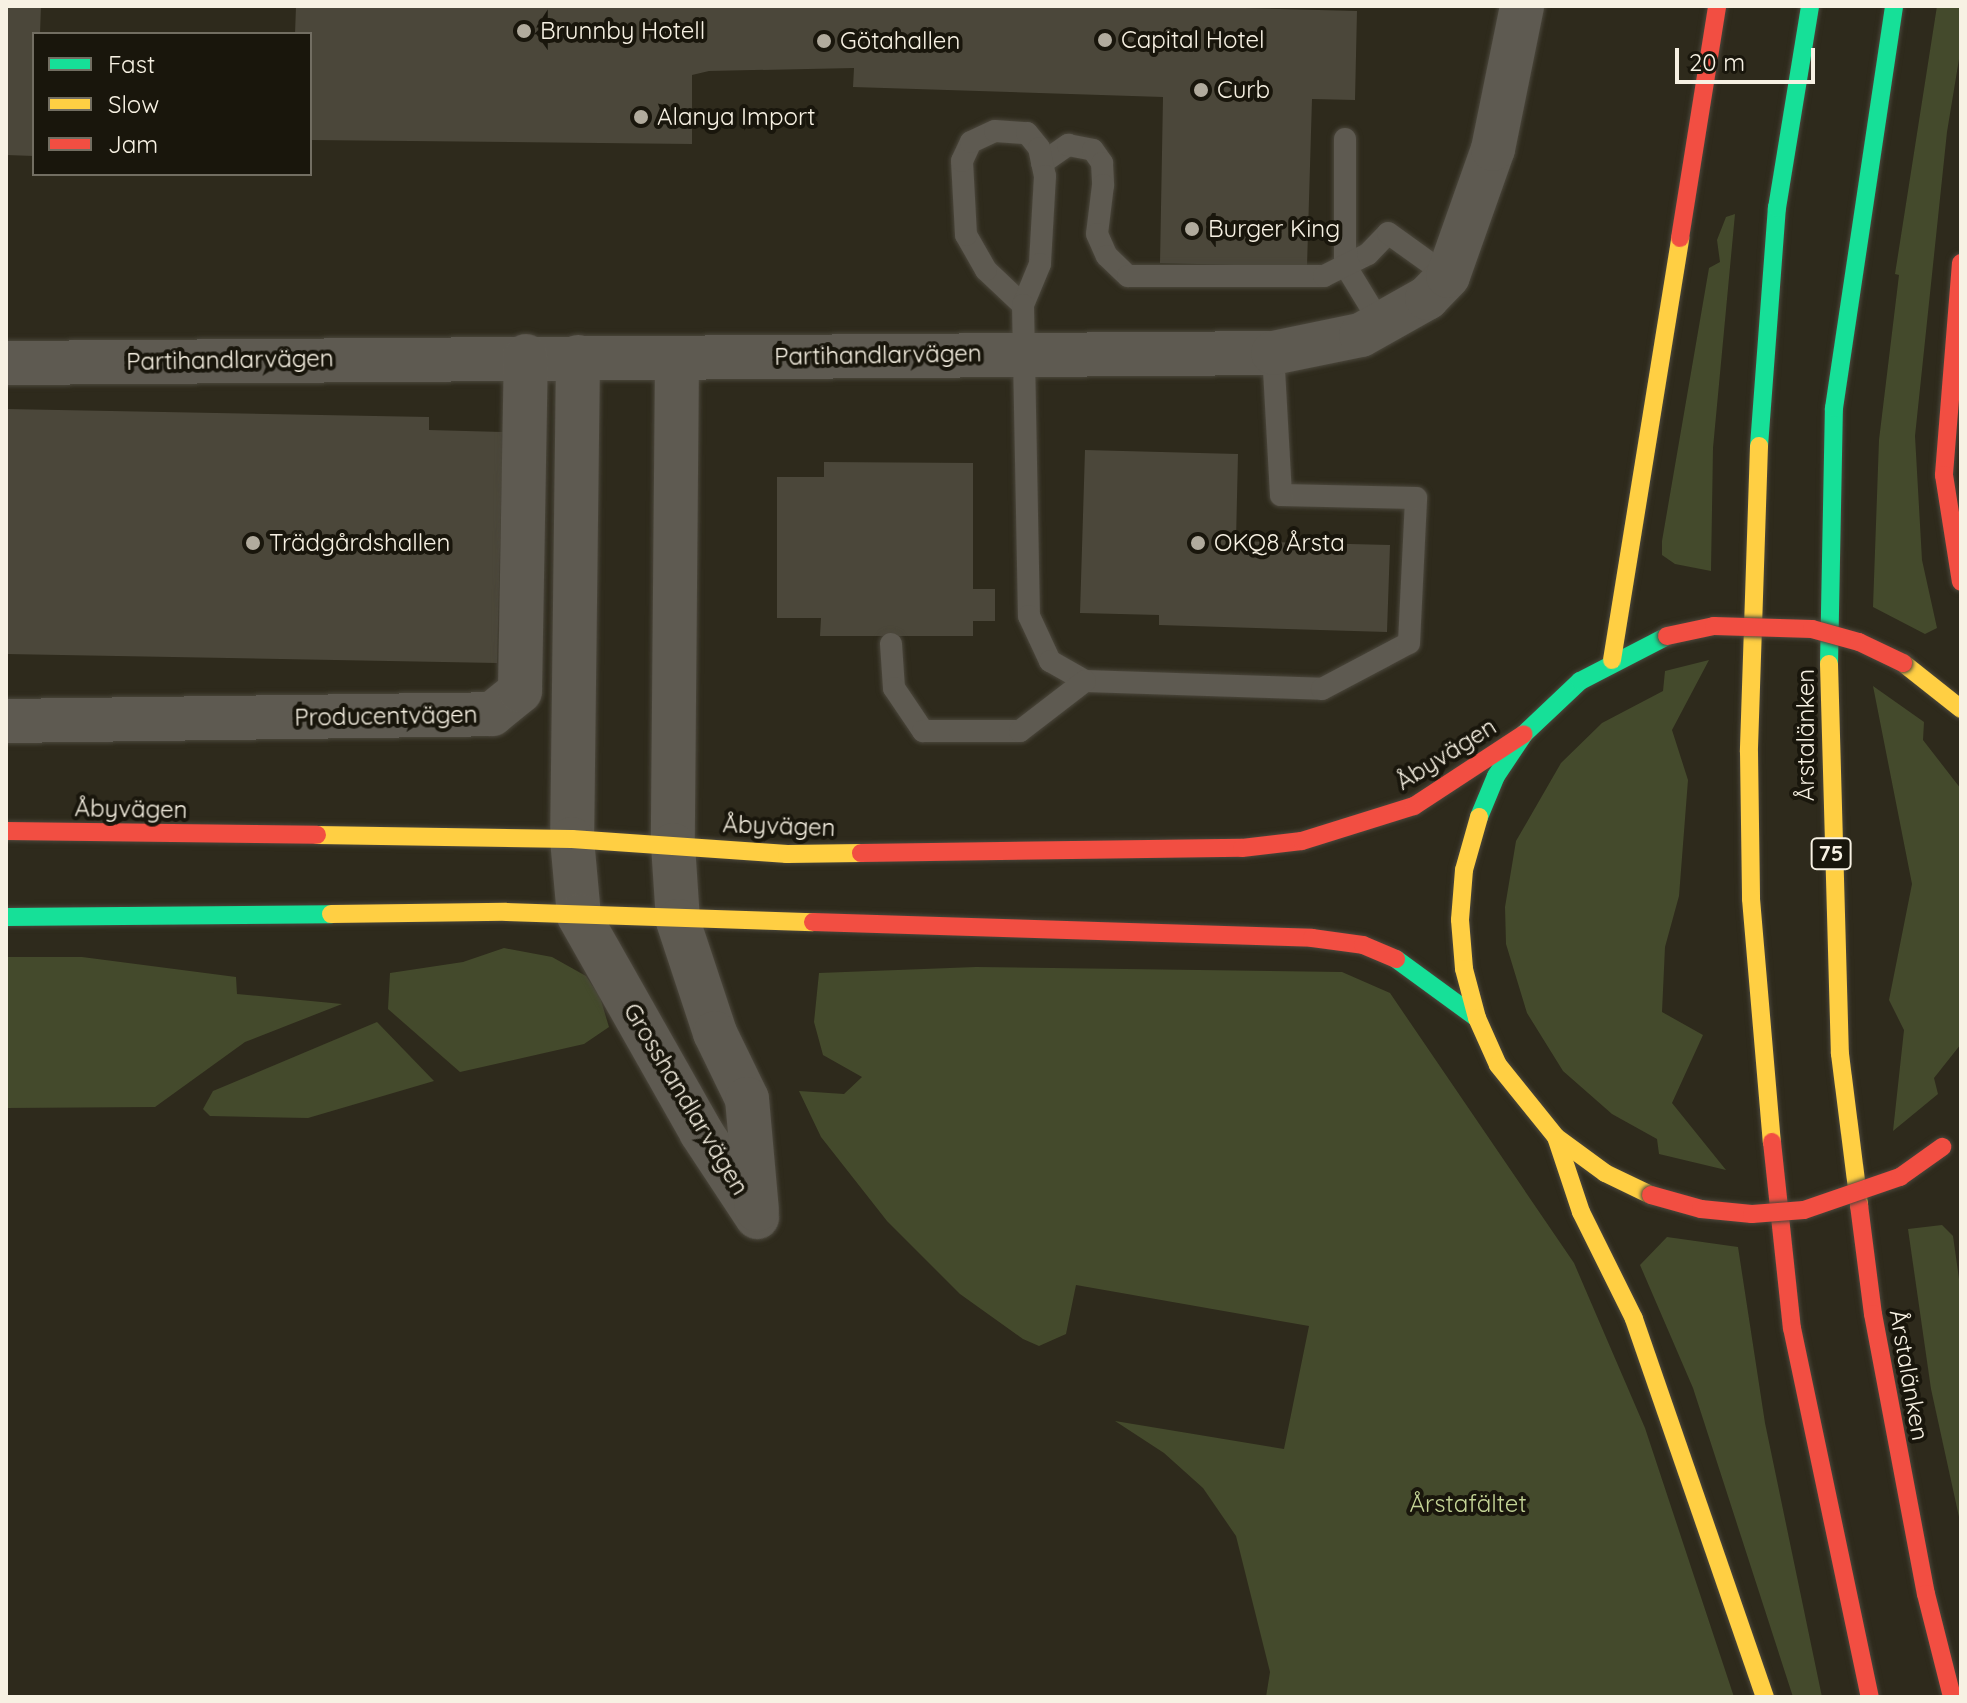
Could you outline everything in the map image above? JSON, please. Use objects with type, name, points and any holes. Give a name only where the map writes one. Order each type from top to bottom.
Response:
[{"type":"main road","points":[[1612,660],[1717,6]]},
{"type":"main road","points":[[1810,6],[1777,208],[1760,398],[1749,752],[1751,899],[1761,1047],[1792,1328],[1870,1697]]},
{"type":"main road","name":"Årstalänken","points":[[1894,6],[1834,408],[1828,742],[1832,897],[1840,1054],[1873,1314],[1926,1594],[1952,1697]]},
{"type":"main road","points":[[1961,263],[1944,475],[1961,582]]},
{"type":"main road","points":[[1961,709],[1903,663],[1859,642],[1800,627],[1714,626],[1667,636],[1612,660],[1560,698],[1524,734],[1496,776],[1464,870],[1464,969],[1477,1018],[1498,1065],[1556,1137],[1605,1173],[1651,1195],[1701,1209],[1752,1214],[1804,1210],[1853,1197],[1900,1177],[1961,1129]]},
{"type":"main road","name":"Åbyvägen","points":[[6,831],[572,839],[787,854],[1242,848],[1302,841],[1414,806],[1524,734]]},
{"type":"main road","points":[[6,917],[579,916],[1312,938],[1363,945],[1395,958],[1477,1018]]},
{"type":"main road","points":[[1556,1137],[1581,1212],[1634,1319],[1765,1697]]},
{"type":"street","name":"Partihandlarvägen","points":[[6,363],[526,356],[677,359],[1026,352],[1273,353],[1361,335],[1427,298],[1448,276],[1493,149],[1522,6]]},
{"type":"street","name":"Producentvägen","points":[[6,721],[492,714],[520,691],[526,356]]},
{"type":"street","name":"Grosshandlarvägen","points":[[578,357],[572,839],[579,916],[701,1132],[757,1217],[747,1099],[715,1033],[678,921],[673,845],[677,359]]},
{"type":"lane","points":[[1023,305],[986,270],[966,235],[962,161],[971,142],[995,131],[1027,133],[1039,148],[1042,163],[1040,264],[1023,305],[1029,616],[1050,661],[1085,681],[1322,689],[1409,643],[1416,498],[1281,495],[1273,353]]},
{"type":"lane","points":[[1345,139],[1345,265],[1381,324]]},
{"type":"lane","points":[[1042,163],[1068,145],[1093,150],[1102,163],[1103,185],[1097,234],[1107,256],[1128,276],[1324,276],[1368,254],[1388,233],[1448,276]]},
{"type":"lane","points":[[891,644],[894,688],[923,731],[1020,731],[1085,681]]},
{"type":"green space","points":[[1937,6],[1961,6],[1961,47],[1947,132],[1915,436],[1922,560],[1937,628],[1925,634],[1873,607],[1879,440],[1899,275],[1895,274]]},
{"type":"green space","points":[[1735,214],[1713,448],[1711,571],[1675,564],[1662,555],[1662,541],[1709,268],[1720,262],[1717,240],[1726,217]]},
{"type":"green space","points":[[1709,660],[1672,730],[1688,780],[1679,896],[1665,947],[1662,1012],[1703,1035],[1672,1103],[1726,1170],[1659,1154],[1657,1139],[1612,1114],[1563,1071],[1527,1013],[1506,944],[1505,907],[1516,841],[1561,763],[1602,723],[1663,691],[1665,671]]},
{"type":"green space","points":[[1873,686],[1924,722],[1923,740],[1961,789],[1961,1044],[1934,1078],[1938,1094],[1893,1131],[1904,1030],[1889,1000],[1912,884]]},
{"type":"green space","points":[[504,948],[552,957],[586,976],[600,997],[609,1027],[584,1044],[460,1072],[388,1009],[390,973],[463,962]]},
{"type":"green space","points":[[6,957],[82,957],[236,977],[237,994],[342,1004],[245,1042],[155,1107],[6,1108]]},
{"type":"green space","name":"Årstafältet","points":[[976,967],[1342,972],[1390,993],[1574,1263],[1645,1428],[1734,1697],[1266,1697],[1270,1672],[1236,1536],[1203,1488],[1164,1453],[1115,1421],[1284,1449],[1309,1326],[1076,1285],[1066,1334],[1039,1346],[1023,1339],[960,1294],[887,1221],[821,1137],[799,1091],[844,1094],[862,1077],[823,1055],[814,1022],[819,973]]},
{"type":"green space","points":[[377,1022],[434,1081],[308,1118],[210,1116],[203,1109],[213,1091]]},
{"type":"green space","points":[[1942,1225],[1953,1236],[1961,1293],[1961,1526],[1931,1389],[1908,1229]]},
{"type":"green space","points":[[1667,1237],[1738,1247],[1765,1423],[1822,1697],[1793,1697],[1693,1388],[1640,1265]]},
{"type":"building","points":[[6,6],[41,6],[40,32],[32,32],[32,156],[6,155]]},
{"type":"building","points":[[296,6],[1173,6],[1357,11],[1355,100],[1312,99],[1307,267],[1160,263],[1163,97],[853,87],[854,68],[709,71],[692,75],[692,144],[312,140],[312,32],[295,32]]},
{"type":"building","name":"Trädgårdshallen","points":[[6,409],[429,417],[429,430],[503,432],[497,663],[6,654]]},
{"type":"building","name":"OKQ8 Årsta","points":[[1085,450],[1238,454],[1236,541],[1390,545],[1387,632],[1159,625],[1159,615],[1080,613]]},
{"type":"building","points":[[824,462],[973,463],[973,589],[995,589],[995,621],[973,621],[973,636],[820,636],[821,618],[777,618],[777,477],[824,477]]},
{"type":"traffic: fast","points":[[1759,446],[1777,208],[1810,6]]},
{"type":"traffic: fast","points":[[1829,664],[1834,408],[1894,6]]},
{"type":"traffic: fast","points":[[1479,817],[1496,776],[1524,734],[1580,681],[1667,636]]},
{"type":"traffic: fast","points":[[6,917],[331,914]]},
{"type":"traffic: fast","points":[[1396,959],[1477,1018]]},
{"type":"traffic: slow","points":[[1612,660],[1680,238]]},
{"type":"traffic: slow","points":[[1759,446],[1749,752],[1751,899],[1772,1142]]},
{"type":"traffic: slow","points":[[1903,663],[1961,709]]},
{"type":"traffic: slow","points":[[1829,664],[1840,1054],[1859,1205]]},
{"type":"traffic: slow","points":[[1479,817],[1464,870],[1460,920],[1464,969],[1477,1018],[1498,1065],[1556,1137],[1605,1173],[1651,1195]]},
{"type":"traffic: slow","points":[[317,835],[572,839],[787,854],[861,853]]},
{"type":"traffic: slow","points":[[331,914],[506,912],[813,922]]},
{"type":"traffic: slow","points":[[1556,1137],[1581,1212],[1634,1319],[1765,1697]]},
{"type":"traffic: jam","points":[[1680,238],[1717,6]]},
{"type":"traffic: jam","points":[[1961,263],[1944,475],[1961,582]]},
{"type":"traffic: jam","points":[[1667,636],[1714,626],[1812,629],[1859,642],[1903,663]]},
{"type":"traffic: jam","points":[[861,853],[1242,848],[1302,841],[1414,806],[1524,734]]},
{"type":"traffic: jam","points":[[6,831],[317,835]]},
{"type":"traffic: jam","points":[[813,922],[1312,938],[1363,945],[1396,959]]},
{"type":"traffic: jam","points":[[1772,1142],[1792,1328],[1870,1697]]},
{"type":"traffic: jam","points":[[1651,1195],[1701,1209],[1752,1214],[1804,1210],[1900,1177],[1942,1147]]},
{"type":"traffic: jam","points":[[1859,1205],[1873,1314],[1926,1594],[1952,1697]]},
{"type":"place","name":"Brunnby Hotell","points":[[524,31]]},
{"type":"place","name":"Capital Hotel","points":[[1105,40]]},
{"type":"place","name":"Götahallen","points":[[824,41]]},
{"type":"place","name":"Curb","points":[[1201,90]]},
{"type":"place","name":"Alanya Import","points":[[641,117]]},
{"type":"place","name":"Burger King","points":[[1192,229]]},
{"type":"place","name":"Trädgårdshallen","points":[[253,543]]},
{"type":"place","name":"OKQ8 Årsta","points":[[1198,543]]}]
